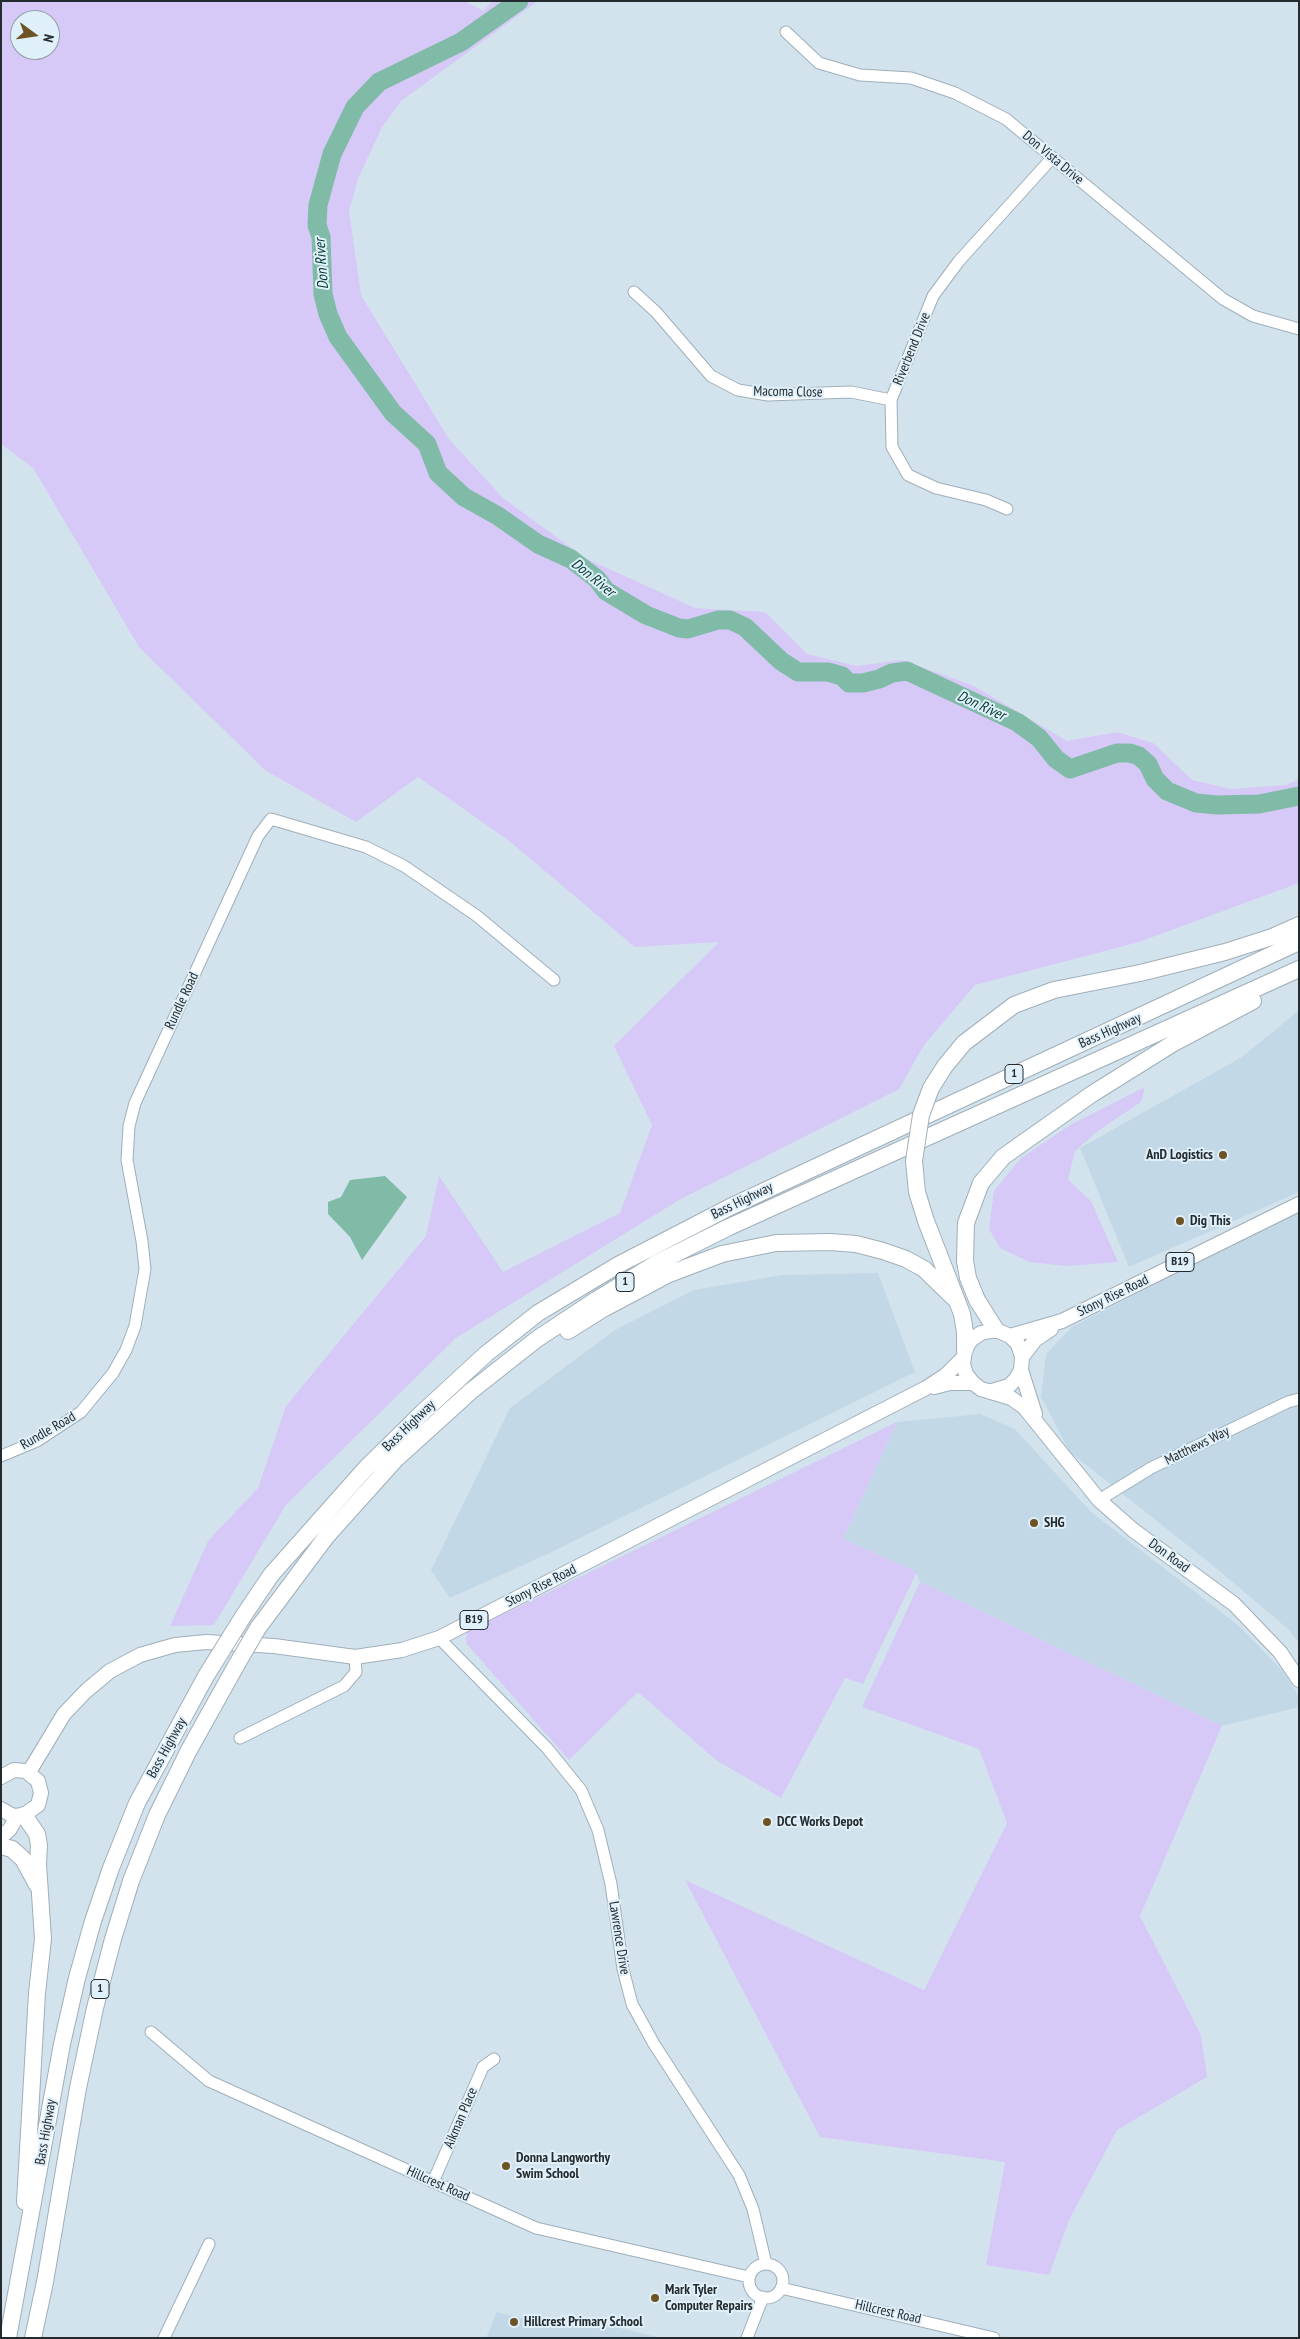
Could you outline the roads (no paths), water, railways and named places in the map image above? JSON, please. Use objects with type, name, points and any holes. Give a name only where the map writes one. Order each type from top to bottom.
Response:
[{"type":"highway","points":[[964,1354],[966,1332],[962,1314],[917,1192],[914,1161],[921,1115],[931,1088],[945,1066],[964,1043],[1014,1005],[1054,990],[1140,973],[1225,952],[1272,937],[1299,925]]},
{"type":"highway","name":"Bass Highway","points":[[8,2338],[62,2044],[77,1978],[93,1921],[111,1868],[137,1803],[206,1676],[244,1614],[271,1575],[366,1468],[486,1354],[538,1313],[618,1264],[730,1206],[1299,942]]},
{"type":"highway","name":"Bass Highway","points":[[32,2338],[45,2282],[78,2088],[95,2008],[131,1881],[157,1815],[189,1750],[258,1628],[302,1566],[348,1511],[396,1459],[471,1391],[565,1320],[631,1278],[684,1249],[1299,969]]},
{"type":"highway","points":[[1003,1333],[977,1300],[968,1278],[964,1243],[966,1223],[981,1183],[1003,1157],[1092,1094],[1164,1049],[1299,976]]},
{"type":"highway","points":[[471,1391],[506,1375],[579,1324],[653,1282],[695,1263],[749,1247],[804,1242],[856,1244],[906,1258],[924,1269],[956,1300]]},
{"type":"highway","points":[[12,2321],[23,2232],[37,1993],[43,1939],[39,1889],[38,1838],[20,1816]]},
{"type":"highway","points":[[1,1846],[14,1850],[23,1859],[39,1889]]},
{"type":"main road","name":"Stony Rise Road","points":[[1022,1363],[1035,1340],[1062,1321],[1299,1204]]},
{"type":"main road","name":"Stony Rise Road","points":[[1003,1333],[1062,1321]]},
{"type":"main road","name":"B19","points":[[964,1354],[971,1340],[981,1332],[1003,1333]]},
{"type":"main road","points":[[1003,1333],[1018,1344],[1022,1363]]},
{"type":"main road","name":"Stony Rise Road","points":[[29,1772],[64,1714],[86,1691],[110,1671],[140,1655],[175,1645],[206,1642],[274,1646],[355,1657],[402,1650],[439,1638],[926,1388],[946,1375],[964,1354]]},
{"type":"main road","points":[[964,1354],[966,1374],[973,1383]]},
{"type":"main road","name":"B19","points":[[973,1383],[982,1388],[992,1390],[1009,1386],[1016,1379],[1022,1363]]},
{"type":"main road","name":"Don Road","points":[[1022,1363],[1032,1410],[1042,1428]]},
{"type":"main road","name":"Stony Rise Road","points":[[926,1388],[950,1383],[973,1383]]},
{"type":"main road","name":"Don Road","points":[[992,1390],[1011,1398],[1024,1408],[1099,1500],[1133,1530],[1234,1604],[1280,1652],[1299,1680]]},
{"type":"main road","points":[[1,1777],[14,1770],[29,1772],[40,1785],[41,1798],[35,1809],[20,1816],[1,1837]]},
{"type":"main road","points":[[1,1809],[9,1815],[20,1816]]},
{"type":"street","name":"Don Vista Drive","points":[[786,32],[819,63],[860,75],[910,78],[955,93],[1006,119],[1223,299],[1253,316],[1299,329]]},
{"type":"street","name":"Riverbend Drive","points":[[1008,509],[986,500],[936,488],[908,474],[892,447],[891,400],[933,296],[959,261],[1052,158]]},
{"type":"street","name":"Macoma Close","points":[[634,292],[656,312],[711,376],[738,390],[768,394],[851,392],[891,400]]},
{"type":"street","name":"Rundle Road","points":[[1,1456],[37,1441],[81,1412],[113,1374],[126,1350],[138,1317],[145,1270],[142,1241],[127,1160],[129,1126],[135,1103],[258,836],[271,819],[366,847],[404,866],[477,916],[554,980]]},
{"type":"street","name":"Matthews Way","points":[[1099,1500],[1152,1468],[1288,1402],[1299,1399]]},
{"type":"street","name":"Lawrence Drive","points":[[439,1638],[546,1748],[581,1790],[598,1830],[611,1884],[623,1970],[632,2004],[654,2044],[739,2175],[753,2209],[766,2264]]},
{"type":"street","points":[[240,1738],[344,1686],[356,1672],[355,1657]]},
{"type":"street","name":"Hillcrest Road","points":[[151,2032],[209,2081],[536,2228],[749,2277]]},
{"type":"street","name":"Aikman Place","points":[[433,2182],[483,2067],[494,2058]]},
{"type":"street","points":[[164,2338],[209,2244]]},
{"type":"street","points":[[766,2264],[772,2265],[781,2273],[783,2282],[781,2288],[773,2296],[763,2298],[753,2292],[750,2287],[749,2277],[753,2269],[766,2264]]},
{"type":"street","name":"Hillcrest Road","points":[[781,2288],[994,2338]]},
{"type":"street","points":[[747,2338],[763,2298]]},
{"type":"waterway","name":"Don River","points":[[519,1],[461,42],[379,82],[355,107],[332,154],[318,205],[317,225],[321,237],[323,294],[328,314],[338,337],[393,413],[427,444],[438,473],[464,497],[498,516],[538,544],[571,559],[597,579],[606,591],[646,615],[679,628],[688,629],[718,620],[730,620],[745,627],[781,661],[798,672],[828,672],[842,676],[849,683],[863,683],[892,673],[907,671],[1017,722],[1039,738],[1056,759],[1070,769],[1117,753],[1130,753],[1139,756],[1148,764],[1155,779],[1167,791],[1196,803],[1217,805],[1259,804],[1299,796]]},
{"type":"place","name":"AnD Logistics","points":[[1223,1155]]},
{"type":"place","name":"Dig This","points":[[1180,1221]]},
{"type":"place","name":"SHG","points":[[1034,1523]]},
{"type":"place","name":"DCC Works Depot","points":[[767,1822]]},
{"type":"place","name":"Donna Langworthy Swim School","points":[[506,2166]]},
{"type":"place","name":"Mark Tyler Computer Repairs","points":[[655,2298]]},
{"type":"place","name":"Hillcrest Primary School","points":[[514,2322]]}]
